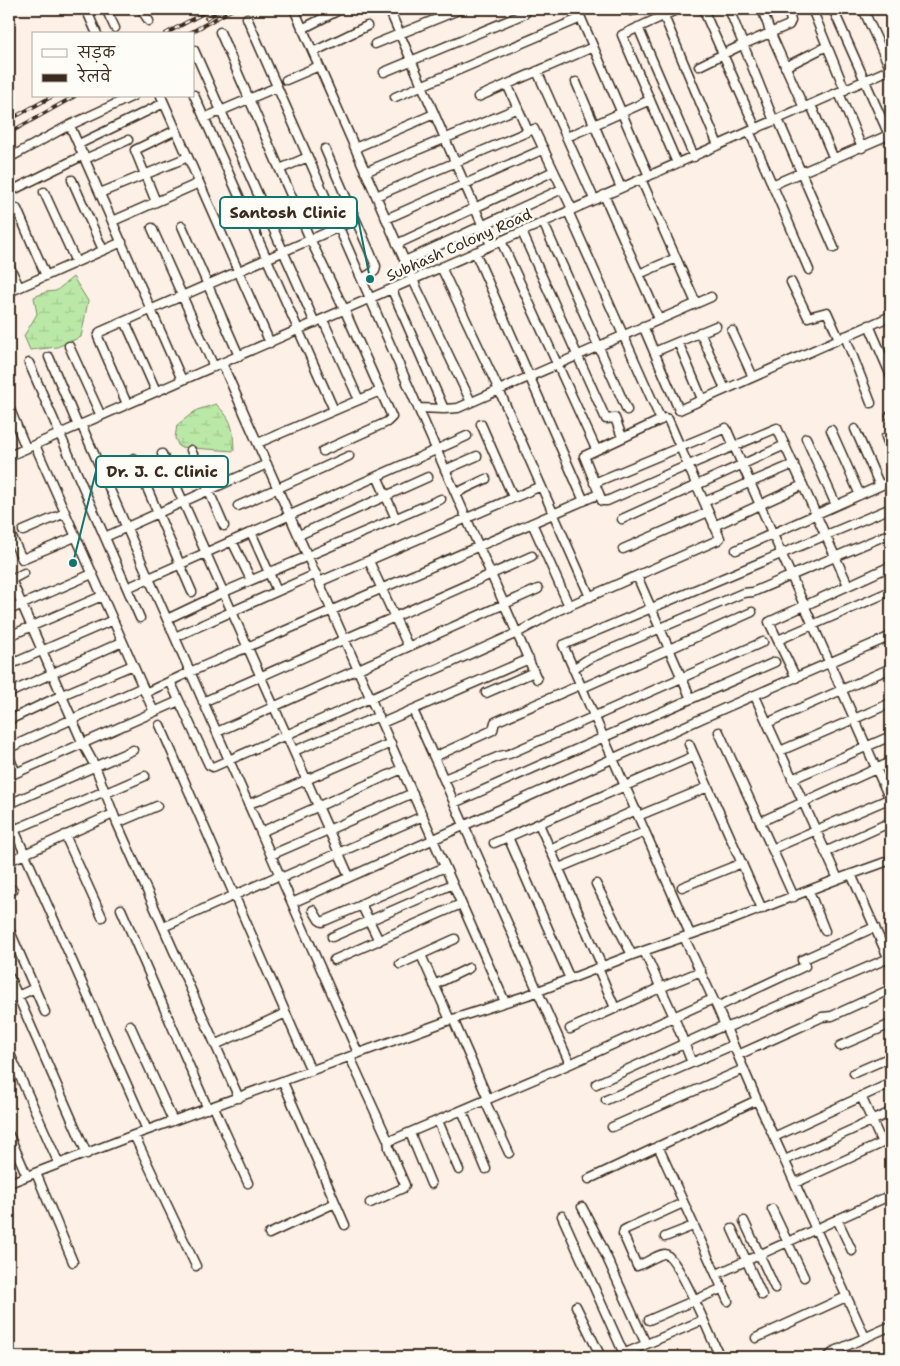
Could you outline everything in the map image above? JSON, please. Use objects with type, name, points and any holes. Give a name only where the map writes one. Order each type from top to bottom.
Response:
[{"type":"street","points":[[86,9],[96,32]]},
{"type":"street","points":[[106,9],[115,28]]},
{"type":"street","points":[[141,9],[148,21]]},
{"type":"street","points":[[294,9],[413,280],[471,402]]},
{"type":"street","points":[[302,29],[341,9]]},
{"type":"street","points":[[375,44],[461,9]]},
{"type":"street","points":[[384,72],[524,14],[526,9]]},
{"type":"street","points":[[396,97],[587,9]]},
{"type":"street","points":[[628,9],[631,11],[638,9]]},
{"type":"street","points":[[678,9],[663,12],[624,33],[622,37],[678,163]]},
{"type":"street","points":[[703,9],[753,131],[772,184],[809,270]]},
{"type":"street","points":[[729,9],[776,120],[834,248]]},
{"type":"street","points":[[762,9],[785,66],[834,159]]},
{"type":"street","points":[[699,66],[791,24],[788,9]]},
{"type":"street","points":[[812,9],[828,46],[862,148]]},
{"type":"street","points":[[772,184],[890,135],[833,9]]},
{"type":"street","points":[[863,9],[891,70]]},
{"type":"street","points":[[392,10],[400,35],[491,245]]},
{"type":"street","points":[[663,12],[718,145]]},
{"type":"street","points":[[579,13],[622,113],[676,258],[696,303]]},
{"type":"street","points":[[247,18],[536,676],[486,693]]},
{"type":"street","points":[[313,52],[367,26]]},
{"type":"street","points":[[638,27],[694,157]]},
{"type":"street","points":[[220,32],[310,239],[345,310],[390,413],[390,420],[323,451]]},
{"type":"street","points":[[785,66],[828,46]]},
{"type":"street","points":[[478,96],[593,47]]},
{"type":"street","points":[[195,52],[315,323]]},
{"type":"street","points":[[286,80],[319,66]]},
{"type":"street","name":"Subhash Colony Road","points":[[9,456],[214,366],[371,300],[594,199],[891,70]]},
{"type":"street","points":[[537,71],[594,199]]},
{"type":"street","points":[[576,82],[621,188]]},
{"type":"street","points":[[507,84],[528,131]]},
{"type":"street","points":[[204,118],[277,86]]},
{"type":"street","points":[[195,97],[334,410]]},
{"type":"street","points":[[9,158],[68,126],[129,98]]},
{"type":"street","points":[[78,144],[162,100],[270,343]]},
{"type":"street","points":[[566,137],[650,100]]},
{"type":"street","points":[[365,172],[518,108]]},
{"type":"street","points":[[355,148],[434,114]]},
{"type":"street","points":[[68,126],[71,128],[85,157],[182,380]]},
{"type":"street","points":[[156,202],[135,150],[176,130]]},
{"type":"street","points":[[376,196],[528,131],[535,130],[661,420]]},
{"type":"street","points":[[9,192],[85,157],[128,140]]},
{"type":"street","points":[[324,149],[376,268],[375,271],[362,279]]},
{"type":"street","points":[[386,219],[544,149]]},
{"type":"street","points":[[100,193],[188,157]]},
{"type":"street","points":[[280,169],[308,157]]},
{"type":"street","points":[[397,244],[554,171]]},
{"type":"street","points":[[72,180],[103,250]]},
{"type":"street","points":[[113,221],[199,183]]},
{"type":"street","points":[[405,261],[562,189]]},
{"type":"street","points":[[44,192],[76,262]]},
{"type":"street","points":[[604,195],[659,319]]},
{"type":"street","points":[[17,210],[46,276]]},
{"type":"street","points":[[127,404],[97,335],[100,332],[354,220]]},
{"type":"street","points":[[543,222],[627,410]]},
{"type":"street","points":[[182,226],[239,356]]},
{"type":"street","points":[[152,228],[214,366]]},
{"type":"street","points":[[522,232],[576,356],[606,419],[615,418],[622,437]]},
{"type":"street","points":[[501,241],[596,450]]},
{"type":"street","points":[[9,292],[122,242]]},
{"type":"street","points":[[475,252],[584,501]]},
{"type":"street","points":[[639,274],[676,258]]},
{"type":"street","points":[[9,265],[19,288]]},
{"type":"street","points":[[441,268],[499,390],[590,597]]},
{"type":"street","points":[[791,282],[808,317],[827,312],[842,337],[871,402]]},
{"type":"street","points":[[392,290],[444,410]]},
{"type":"street","points":[[418,408],[444,410],[458,408],[711,297]]},
{"type":"street","points":[[643,326],[679,410],[891,316]]},
{"type":"street","points":[[323,320],[359,400]]},
{"type":"street","points":[[125,321],[156,391]]},
{"type":"street","points":[[869,325],[891,376]]},
{"type":"street","points":[[654,352],[716,326]]},
{"type":"street","points":[[732,331],[753,377]]},
{"type":"street","points":[[700,332],[726,389]]},
{"type":"street","points":[[678,342],[702,399]]},
{"type":"street","points":[[69,346],[101,416]]},
{"type":"street","points":[[49,357],[149,578],[358,1053]]},
{"type":"street","points":[[29,363],[140,618]]},
{"type":"street","points":[[222,363],[505,1002]]},
{"type":"street","points":[[258,443],[380,390]]},
{"type":"street","points":[[9,407],[26,448]]},
{"type":"street","points":[[170,682],[212,767],[370,697],[402,685],[517,633],[569,606],[720,540],[696,485],[688,465],[680,446],[668,419],[661,420],[622,437],[584,456],[602,501],[605,502],[688,465],[775,428],[778,429],[848,586]]},
{"type":"street","points":[[481,424],[513,497]]},
{"type":"street","points":[[594,483],[724,428],[727,429],[891,800],[772,849]]},
{"type":"street","points":[[854,429],[880,486]]},
{"type":"street","points":[[831,430],[860,494]]},
{"type":"street","points":[[127,588],[467,436]]},
{"type":"street","points":[[886,437],[891,450]]},
{"type":"street","points":[[806,438],[836,505]]},
{"type":"street","points":[[35,445],[154,712]]},
{"type":"street","points":[[622,519],[785,445]]},
{"type":"street","points":[[191,450],[224,526]]},
{"type":"street","points":[[162,454],[349,876]]},
{"type":"street","points":[[238,506],[350,456]]},
{"type":"street","points":[[445,470],[476,456]]},
{"type":"street","points":[[134,458],[192,592]]},
{"type":"street","points":[[105,537],[267,464]]},
{"type":"street","points":[[704,502],[794,464]]},
{"type":"street","points":[[377,476],[396,519]]},
{"type":"street","points":[[298,535],[428,477]]},
{"type":"street","points":[[456,493],[486,479]]},
{"type":"street","points":[[736,550],[891,480]]},
{"type":"street","points":[[714,526],[803,485]]},
{"type":"street","points":[[319,582],[541,486]]},
{"type":"street","points":[[9,748],[72,719],[144,690],[170,682],[599,494]]},
{"type":"street","points":[[166,619],[251,580],[441,499]]},
{"type":"street","points":[[865,1337],[757,1100],[701,971],[637,813],[563,645],[891,508]]},
{"type":"street","points":[[622,549],[708,512]]},
{"type":"street","points":[[22,531],[65,513]]},
{"type":"street","points":[[532,523],[569,606]]},
{"type":"street","points":[[9,531],[22,559],[76,536]]},
{"type":"street","points":[[251,532],[277,591]]},
{"type":"street","points":[[573,668],[588,659],[743,593],[753,592],[891,533]]},
{"type":"street","points":[[232,541],[251,580]]},
{"type":"street","points":[[203,702],[532,556]]},
{"type":"street","points":[[369,560],[408,646]]},
{"type":"street","points":[[796,678],[769,622],[891,566]]},
{"type":"street","points":[[24,573],[10,579],[95,766],[113,814],[239,1098]]},
{"type":"street","points":[[9,610],[92,574]]},
{"type":"street","points":[[175,637],[316,574]]},
{"type":"street","points":[[637,576],[691,699]]},
{"type":"street","points":[[217,732],[538,589]]},
{"type":"street","points":[[778,640],[891,591]]},
{"type":"street","points":[[9,636],[102,596]]},
{"type":"street","points":[[434,757],[493,730],[495,722],[668,650],[752,612]]},
{"type":"street","points":[[9,665],[113,620]]},
{"type":"street","points":[[292,903],[891,636]]},
{"type":"street","points":[[9,693],[122,642]]},
{"type":"street","points":[[444,779],[509,754],[763,642]]},
{"type":"street","points":[[294,751],[413,710],[529,659]]},
{"type":"street","points":[[454,803],[775,662]]},
{"type":"street","points":[[9,720],[133,665]]},
{"type":"street","points":[[767,724],[891,668]]},
{"type":"street","points":[[755,696],[838,878]]},
{"type":"street","points":[[9,757],[12,775],[179,701]]},
{"type":"street","points":[[780,751],[891,703]]},
{"type":"street","points":[[413,710],[570,1064]]},
{"type":"street","points":[[160,726],[312,1071]]},
{"type":"street","points":[[719,732],[794,897]]},
{"type":"street","points":[[792,779],[891,736]]},
{"type":"street","points":[[248,804],[391,743]]},
{"type":"street","points":[[689,744],[762,909]]},
{"type":"street","points":[[9,804],[133,750]]},
{"type":"street","points":[[494,843],[694,756]]},
{"type":"street","points":[[760,822],[891,762]]},
{"type":"street","points":[[261,832],[402,769]]},
{"type":"street","points":[[11,830],[145,776]]},
{"type":"street","points":[[550,849],[637,813],[708,787]]},
{"type":"street","points":[[271,855],[413,794]]},
{"type":"street","points":[[117,823],[157,806]]},
{"type":"street","points":[[9,861],[113,814]]},
{"type":"street","points":[[163,927],[423,816]]},
{"type":"street","points":[[9,818],[11,830],[24,854],[147,1130]]},
{"type":"street","points":[[825,852],[891,822]]},
{"type":"street","points":[[539,824],[600,967],[615,1008]]},
{"type":"street","points":[[559,868],[645,832]]},
{"type":"street","points":[[65,835],[102,917]]},
{"type":"street","points":[[508,837],[570,979]]},
{"type":"street","points":[[9,1183],[358,1053],[538,991],[762,909],[838,878],[891,862]]},
{"type":"street","points":[[682,887],[742,863]]},
{"type":"street","points":[[313,910],[322,922],[445,867]]},
{"type":"street","points":[[596,1084],[684,1043],[890,961],[851,874]]},
{"type":"street","points":[[332,938],[453,884]]},
{"type":"street","points":[[596,884],[632,955]]},
{"type":"street","points":[[809,891],[825,931]]},
{"type":"street","points":[[334,960],[461,904]]},
{"type":"street","points":[[362,905],[379,941]]},
{"type":"street","points":[[121,909],[211,1108],[248,1183]]},
{"type":"street","points":[[717,1007],[805,966],[802,960],[875,928]]},
{"type":"street","points":[[9,929],[45,1012]]},
{"type":"street","points":[[400,964],[455,939]]},
{"type":"street","points":[[644,951],[674,1017],[692,1063]]},
{"type":"street","points":[[420,956],[452,1020],[509,1153]]},
{"type":"street","points":[[434,985],[469,968]]},
{"type":"street","points":[[570,1029],[701,971]]},
{"type":"street","points":[[9,976],[87,1154]]},
{"type":"street","points":[[9,1000],[34,988]]},
{"type":"street","points":[[738,1054],[822,1017],[832,1016],[891,989]]},
{"type":"street","points":[[388,1139],[394,1140],[570,1064],[713,999]]},
{"type":"street","points":[[215,1046],[286,1013]]},
{"type":"street","points":[[130,1024],[173,1121]]},
{"type":"street","points":[[840,1046],[891,1024]]},
{"type":"street","points":[[606,1100],[733,1045]]},
{"type":"street","points":[[9,1052],[58,1164]]},
{"type":"street","points":[[350,1056],[388,1139],[389,1148],[405,1185],[404,1188],[370,1203]]},
{"type":"street","points":[[854,1073],[891,1057]]},
{"type":"street","points":[[612,1127],[744,1069]]},
{"type":"street","points":[[283,1082],[345,1225]]},
{"type":"street","points":[[774,1137],[891,1083]]},
{"type":"street","points":[[862,1096],[882,1143]]},
{"type":"street","points":[[589,1179],[757,1100]]},
{"type":"street","points":[[462,1110],[486,1169]]},
{"type":"street","points":[[785,1160],[891,1112]]},
{"type":"street","points":[[438,1121],[459,1170]]},
{"type":"street","points":[[410,1133],[431,1184]]},
{"type":"street","points":[[9,1135],[27,1176]]},
{"type":"street","points":[[134,1135],[196,1266]]},
{"type":"street","points":[[795,1183],[891,1139]]},
{"type":"street","points":[[658,1146],[728,1301]]},
{"type":"street","points":[[36,1173],[73,1262]]},
{"type":"street","points":[[717,1274],[891,1195]]},
{"type":"street","points":[[270,1234],[336,1203]]},
{"type":"street","points":[[683,1203],[628,1228],[624,1234],[637,1266],[663,1254],[668,1256],[684,1279],[720,1357]]},
{"type":"street","points":[[582,1207],[646,1344]]},
{"type":"street","points":[[772,1209],[804,1277]]},
{"type":"street","points":[[562,1216],[620,1356],[703,1320]]},
{"type":"street","points":[[837,1219],[852,1251]]},
{"type":"street","points":[[744,1221],[775,1288]]},
{"type":"street","points":[[665,1238],[693,1226]]},
{"type":"street","points":[[732,1229],[762,1294]]},
{"type":"street","points":[[649,1320],[723,1288]]},
{"type":"street","points":[[756,1338],[846,1297]]},
{"type":"street","points":[[576,1306],[602,1357]]},
{"type":"street","points":[[828,1357],[835,1351],[891,1326]]},
{"type":"green space","points":[[73,277],[88,301],[81,337],[57,347],[30,350],[24,336],[37,314],[34,297],[46,292],[56,291]]},
{"type":"green space","points":[[216,404],[226,415],[231,425],[234,451],[179,447],[175,438],[177,425],[197,410]]},
{"type":"railway","points":[[169,32],[211,9]]},
{"type":"railway","points":[[206,18],[223,9]]},
{"type":"railway","points":[[192,32],[233,9]]},
{"type":"railway","points":[[9,120],[49,98]]},
{"type":"railway","points":[[9,133],[71,98]]},
{"type":"place","name":"Santosh Clinic","points":[[370,279]]},
{"type":"place","name":"Dr. J. C. Clinic","points":[[73,563]]}]
